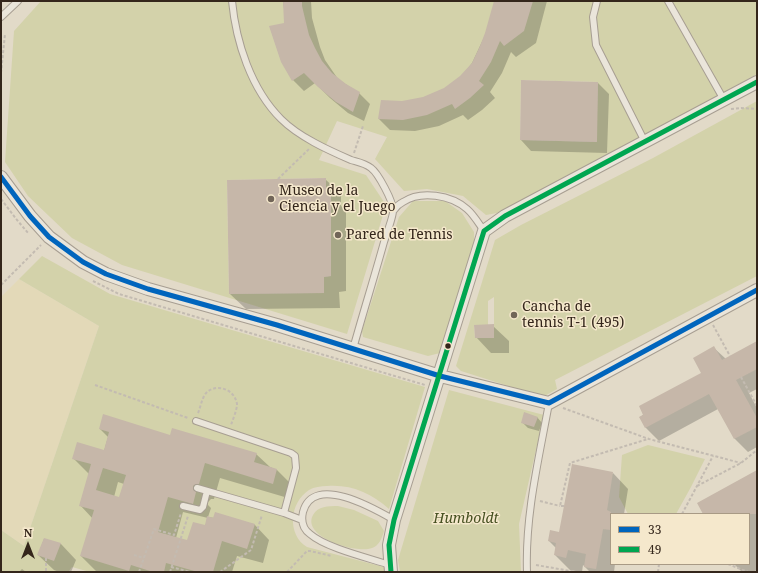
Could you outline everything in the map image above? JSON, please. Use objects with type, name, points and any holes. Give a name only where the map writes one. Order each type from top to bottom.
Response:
[{"type":"street","points":[[390,568],[390,545],[394,520],[484,231],[505,216],[757,82]]},
{"type":"street","points":[[1,177],[30,216],[49,237],[84,262],[125,282],[277,325],[440,376],[549,403],[757,290]]},
{"type":"lane","points":[[1,17],[18,1]]},
{"type":"lane","points":[[232,1],[234,21],[241,45],[253,79],[262,96],[282,120],[294,131],[374,170],[382,182],[394,210]]},
{"type":"lane","points":[[597,1],[593,16],[596,45],[645,142]]},
{"type":"lane","points":[[668,1],[724,100]]},
{"type":"lane","points":[[353,349],[394,210],[410,198],[425,195],[441,197],[457,202],[466,207],[484,231]]},
{"type":"lane","points":[[527,572],[526,563],[532,500],[549,403]]},
{"type":"lane","points":[[196,420],[291,453],[295,456],[296,468],[284,513]]},
{"type":"lane","points":[[197,488],[284,513],[302,520]]},
{"type":"lane","points":[[183,506],[197,510],[202,509],[207,492]]},
{"type":"lane","points":[[390,568],[318,540],[307,531],[302,520],[304,508],[313,499],[319,496],[328,495],[355,500],[394,520]]},
{"type":"path","points":[[1,37],[5,34],[1,73]]},
{"type":"path","points":[[724,100],[731,109],[757,109]]},
{"type":"path","points":[[351,160],[363,126]]},
{"type":"path","points":[[278,179],[316,143]]},
{"type":"path","points":[[1,286],[49,237]]},
{"type":"path","points":[[709,316],[730,356]]},
{"type":"path","points":[[741,377],[757,406]]},
{"type":"path","points":[[95,385],[196,420],[203,398],[207,392],[219,388],[225,389],[231,392],[236,398],[237,403],[228,432]]},
{"type":"path","points":[[549,403],[649,439],[741,463]]},
{"type":"path","points":[[560,506],[570,463],[649,439]]},
{"type":"path","points":[[697,486],[741,463],[757,450]]},
{"type":"path","points":[[683,513],[713,456]]},
{"type":"path","points":[[532,500],[564,506]]},
{"type":"path","points":[[140,572],[154,529],[174,535],[183,506]]},
{"type":"path","points":[[170,572],[190,508]]},
{"type":"path","points":[[220,572],[250,550],[264,508]]},
{"type":"path","points":[[288,572],[307,551],[333,556]]},
{"type":"path","points":[[134,555],[144,558]]},
{"type":"path","points":[[46,558],[46,572]]},
{"type":"path","points":[[526,563],[576,572]]},
{"type":"path","points":[[730,565],[748,572]]},
{"type":"path","points":[[172,567],[190,572]]},
{"type":"shaded area","points":[[19,279],[99,326],[24,546],[1,530],[1,297]]},
{"type":"green space","points":[[41,1],[757,1],[757,74],[502,212],[486,215],[463,196],[427,189],[404,191],[375,159],[387,137],[337,121],[319,160],[366,175],[386,205],[347,334],[122,265],[72,238],[28,196],[5,162],[14,31]],"holes":[[[521,80],[557,81],[555,141],[520,140]],[[561,81],[598,82],[596,142],[559,141]],[[326,178],[326,194],[331,194],[331,276],[324,277],[324,293],[229,294],[227,180]]]},
{"type":"green space","points":[[757,101],[757,276],[555,380],[557,389],[543,397],[461,371],[456,366],[495,240],[521,225],[653,158]],"holes":[[[494,297],[494,337],[475,338],[474,325],[488,325],[488,301]]]},
{"type":"green space","points":[[413,201],[445,201],[462,213],[474,232],[474,243],[440,353],[428,356],[363,337],[362,331],[399,217]]},
{"type":"green space","points":[[42,256],[110,294],[425,387],[389,509],[368,494],[352,488],[344,486],[320,486],[309,490],[302,496],[294,511],[293,519],[296,535],[307,547],[384,567],[385,572],[90,572],[72,567],[68,572],[1,572],[1,530],[24,546],[99,326],[19,279]]},
{"type":"green space","name":"Humboldt","points":[[449,390],[544,415],[519,524],[521,572],[400,572],[398,560]]},
{"type":"green space","points":[[648,445],[705,459],[677,513],[627,513],[619,497],[622,455]]},
{"type":"green space","points":[[338,506],[354,510],[378,521],[384,531],[378,544],[372,548],[354,548],[343,546],[322,537],[311,523],[313,515],[320,508]]},
{"type":"building","points":[[283,1],[302,1],[309,35],[322,61],[332,73],[346,84],[360,92],[353,112],[336,102],[304,73],[292,81],[281,62],[269,26],[284,23]]},
{"type":"building","points":[[494,1],[533,1],[524,31],[504,46],[500,41],[491,62],[479,81],[484,85],[455,109],[452,104],[427,115],[403,120],[378,119],[381,100],[402,101],[423,97],[444,88],[460,76],[472,63],[480,46]]},
{"type":"building","points":[[521,80],[598,82],[597,142],[520,140]]},
{"type":"building","points":[[326,178],[326,194],[331,194],[331,276],[324,277],[324,293],[229,294],[227,180]]},
{"type":"building","points":[[494,324],[494,338],[475,338],[474,325]]},
{"type":"building","points":[[757,341],[757,369],[736,380],[757,418],[757,427],[734,439],[709,394],[645,428],[639,417],[643,415],[639,406],[701,373],[693,358],[714,346],[722,360]]},
{"type":"building","points":[[524,412],[538,417],[534,427],[521,423]]},
{"type":"building","points":[[103,414],[170,435],[172,428],[257,453],[254,462],[277,469],[273,484],[205,463],[199,484],[193,486],[193,489],[196,492],[193,504],[168,497],[158,532],[187,540],[193,522],[205,525],[207,516],[213,518],[215,512],[255,524],[247,549],[222,541],[213,572],[198,572],[166,563],[164,572],[153,572],[131,565],[129,571],[80,556],[94,510],[79,506],[91,464],[72,459],[77,442],[104,450],[109,432],[99,429]],"holes":[[[103,468],[126,475],[119,497],[96,490]]]},
{"type":"building","points":[[572,464],[613,472],[607,510],[611,512],[610,530],[603,529],[596,569],[584,567],[586,554],[568,550],[566,558],[554,555],[556,543],[548,541],[550,530],[559,532]]},
{"type":"building","points":[[757,470],[757,514],[702,513],[697,503]]},
{"type":"building","points":[[44,538],[61,543],[54,561],[37,555]]},
{"type":"transit line","name":"49","points":[[391,572],[389,545],[394,520],[484,231],[505,216],[757,82]]},
{"type":"transit line","name":"33","points":[[1,177],[30,216],[49,237],[83,262],[106,274],[148,289],[277,325],[440,376],[549,403],[757,290]]},
{"type":"place","name":"Museo de la Ciencia y el Juego","points":[[271,199]]},
{"type":"place","name":"Pared de Tennis","points":[[338,235]]},
{"type":"place","name":"Cancha de tennis T-1 (495)","points":[[514,315]]}]
